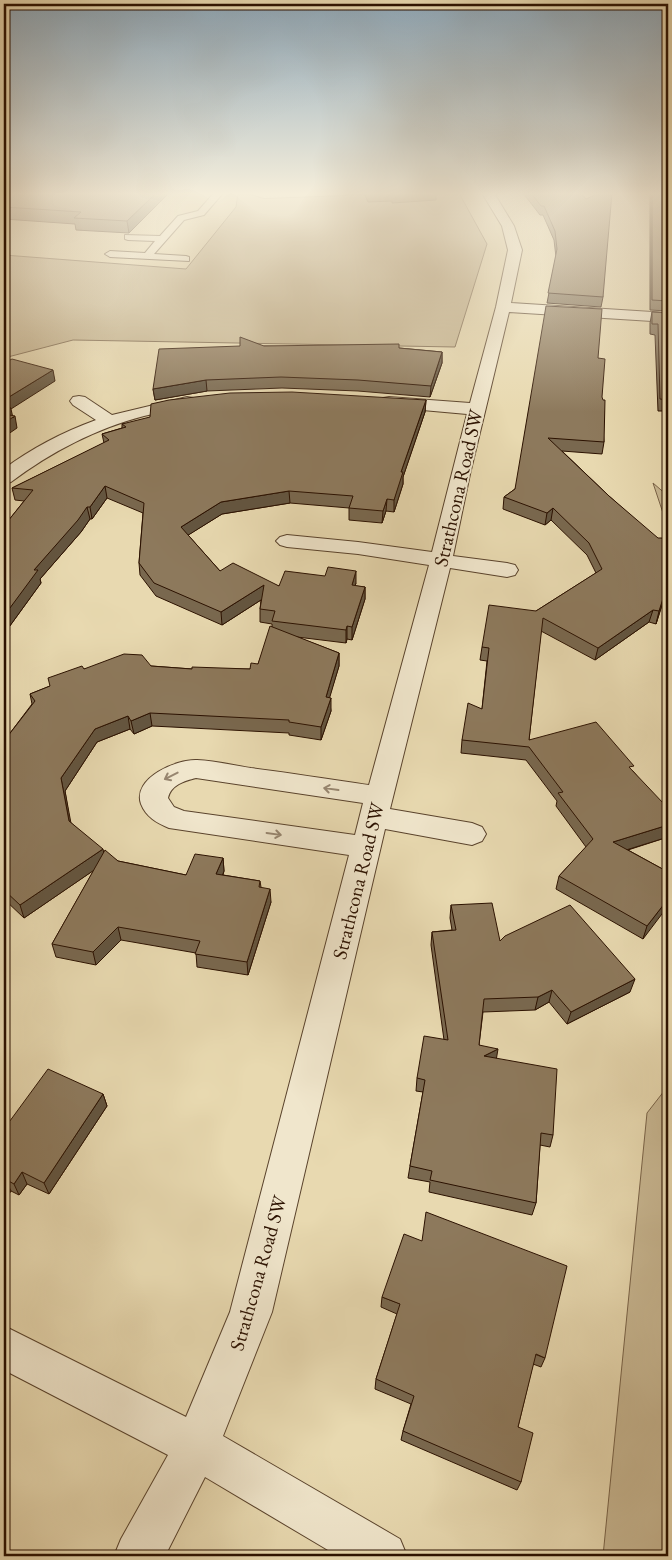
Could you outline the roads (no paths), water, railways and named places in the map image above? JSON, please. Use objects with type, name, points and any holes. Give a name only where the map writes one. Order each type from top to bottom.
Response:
[{"type":"street","name":"Strathcona Road SW","points":[[138,1556],[159,1521],[197,1446],[227,1377],[251,1312],[366,847],[441,561],[460,474],[512,266]]},
{"type":"street","points":[[503,307],[668,313]]},
{"type":"street","points":[[4,478],[43,451],[108,420],[166,405],[204,400]]},
{"type":"street","points":[[372,400],[476,409]]},
{"type":"street","points":[[79,401],[108,420]]},
{"type":"street","points":[[287,541],[358,548],[506,570]]},
{"type":"street","points":[[366,847],[179,821],[166,816],[158,809],[154,800],[155,790],[162,781],[172,774],[184,770],[196,770],[377,806],[472,834]]},
{"type":"street","points":[[4,1347],[197,1446],[383,1556]]}]
